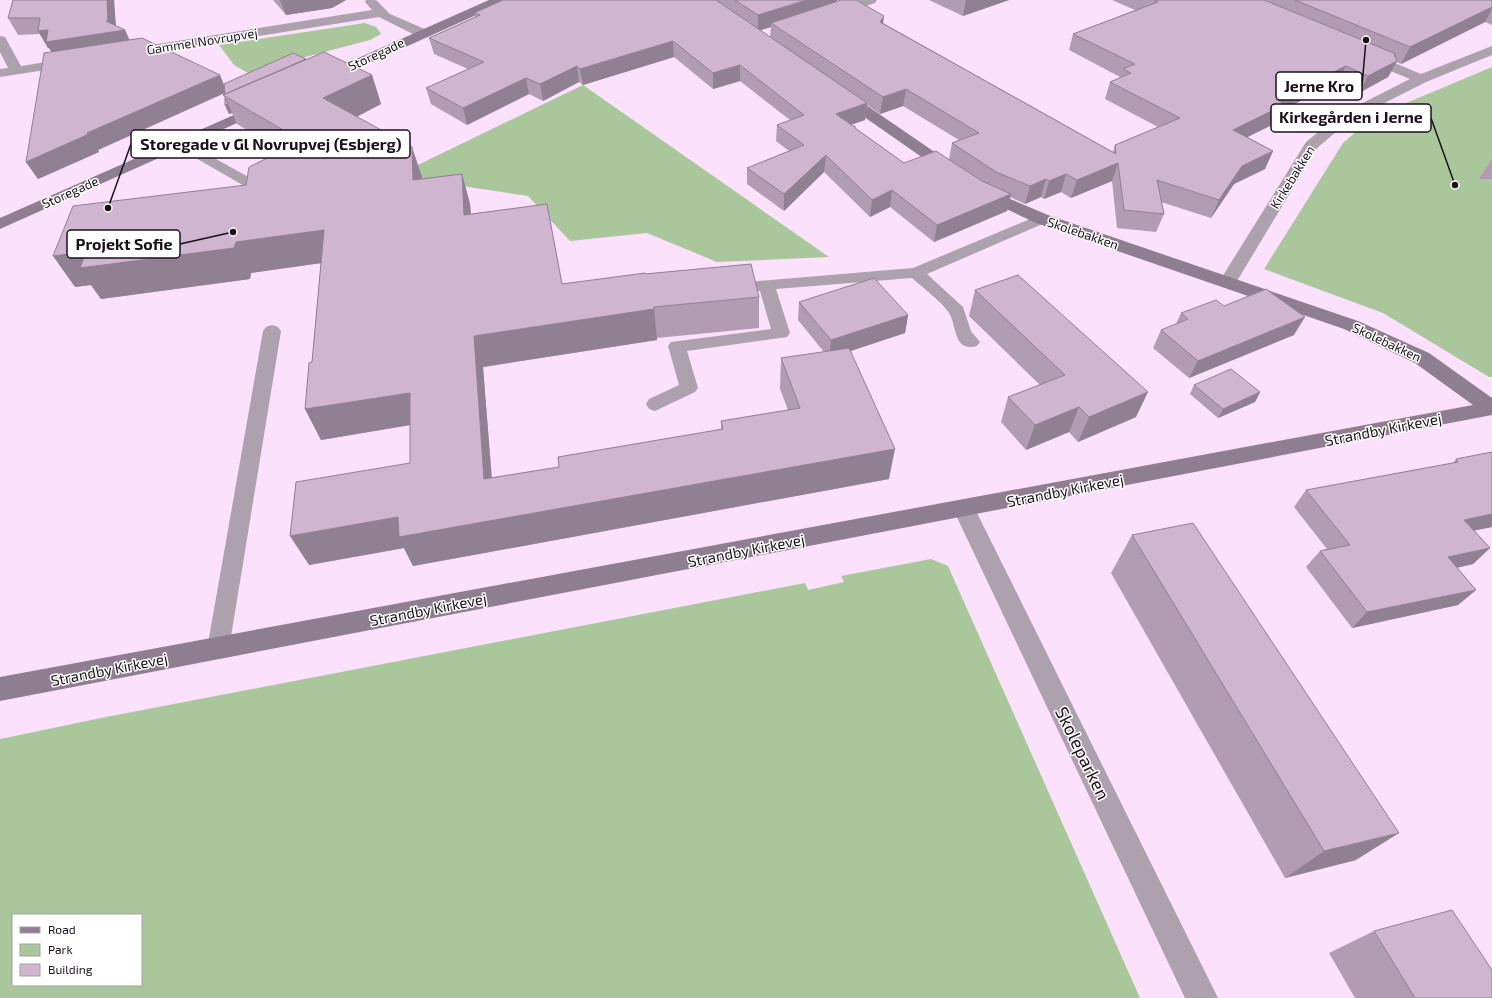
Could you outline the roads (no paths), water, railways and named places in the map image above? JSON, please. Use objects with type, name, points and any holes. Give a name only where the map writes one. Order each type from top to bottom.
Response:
[{"type":"street","points":[[369,0],[380,13],[422,33]]},
{"type":"street","name":"Storegade","points":[[313,83],[422,33],[499,0]]},
{"type":"street","points":[[822,16],[871,0]]},
{"type":"street","name":"Gammel Novrupvej","points":[[119,54],[380,13]]},
{"type":"street","points":[[0,40],[17,71]]},
{"type":"street","name":"Kirkebakken","points":[[1228,282],[1311,145],[1344,118],[1421,79],[1492,50]]},
{"type":"street","points":[[1354,51],[1421,79]]},
{"type":"street","points":[[0,73],[80,60]]},
{"type":"street","name":"Skolebakken","points":[[829,86],[985,194],[1042,218],[1350,325],[1422,358],[1492,408]]},
{"type":"street","name":"Storegade","points":[[5,221],[277,100]]},
{"type":"street","name":"Strandby Kirkevej","points":[[0,689],[964,509],[1492,408]]},
{"type":"street","name":"Skoleparken","points":[[964,509],[1202,998]]},
{"type":"lane","points":[[180,143],[263,190]]},
{"type":"lane","points":[[714,289],[916,273],[1042,218]]},
{"type":"lane","points":[[916,273],[957,311],[963,333],[971,342]]},
{"type":"lane","points":[[655,404],[690,388],[677,346],[781,333],[766,285]]},
{"type":"lane","points":[[218,649],[272,331]]},
{"type":"place","name":"Jerne Kro","points":[[1366,40]]},
{"type":"place","name":"Kirkegården i Jerne","points":[[1455,185]]},
{"type":"place","name":"Storegade v Gl Novrupvej (Esbjerg)","points":[[108,208]]},
{"type":"place","name":"Projekt Sofie","points":[[233,232]]}]
